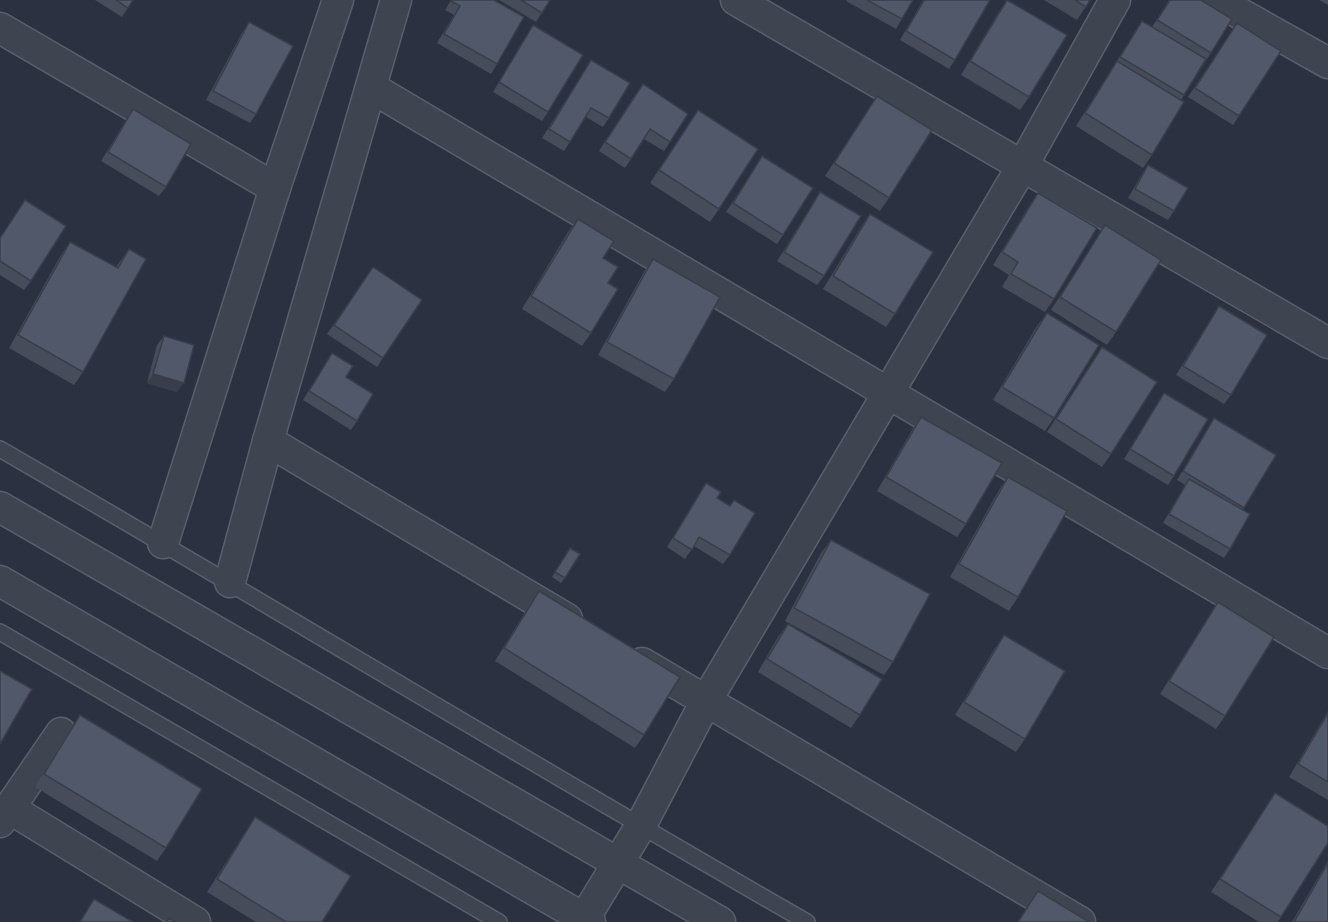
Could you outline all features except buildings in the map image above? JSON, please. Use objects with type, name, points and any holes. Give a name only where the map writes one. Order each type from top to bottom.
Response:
[{"type":"street","points":[[163,543],[275,189],[338,0]]},
{"type":"street","points":[[230,582],[268,441],[396,0]]},
{"type":"street","points":[[736,0],[1328,343]]},
{"type":"street","points":[[0,581],[586,921],[640,826],[706,701],[1023,165],[1115,0]]},
{"type":"street","points":[[1216,0],[1328,63]]},
{"type":"street","points":[[0,28],[275,189]]},
{"type":"street","points":[[372,88],[1328,653]]},
{"type":"street","points":[[268,441],[1080,922]]},
{"type":"street","points":[[0,507],[720,922]]},
{"type":"street","points":[[61,733],[4,815],[195,922]]},
{"type":"lane","points":[[0,448],[640,826],[807,922]]},
{"type":"lane","points":[[0,632],[499,922]]}]
